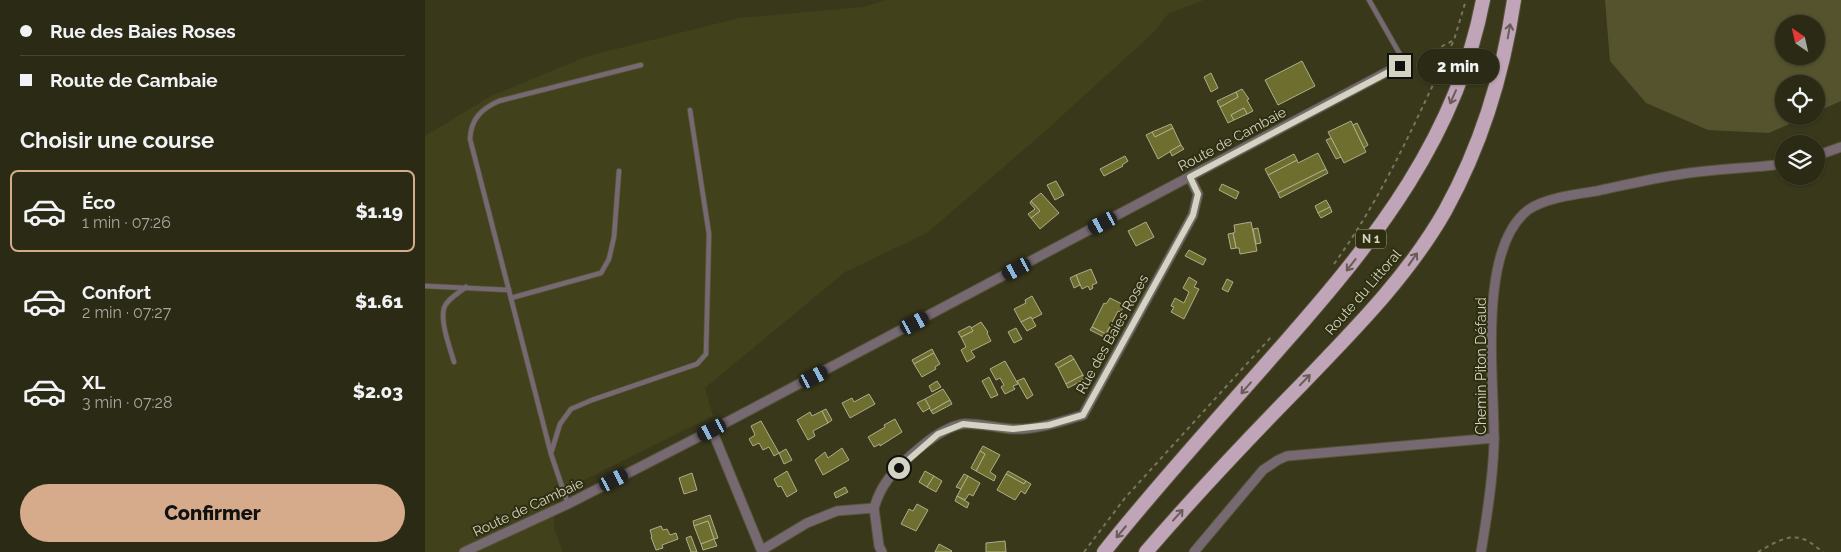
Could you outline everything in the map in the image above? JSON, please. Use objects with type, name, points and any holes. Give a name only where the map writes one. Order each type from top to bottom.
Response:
[{"type":"highway","name":"Route du Littoral","points":[[1104,552],[1339,280],[1379,228],[1416,174],[1457,87],[1483,0]]},
{"type":"highway","name":"Route du Littoral","points":[[1146,552],[1178,514],[1355,328],[1411,262],[1444,212],[1467,168],[1485,124],[1500,76],[1514,0]]},
{"type":"street","name":"Route de Cambaie","points":[[469,551],[568,504],[712,430],[1400,66]]},
{"type":"street","points":[[1825,152],[1841,146]]},
{"type":"street","name":"Chemin Piton Défaud","points":[[1481,552],[1487,513],[1494,438],[1492,311],[1499,261],[1507,237],[1518,220],[1529,209],[1543,203],[1578,194],[1682,174],[1775,165]]},
{"type":"street","name":"Rue des Baies Roses","points":[[874,508],[878,496],[888,479],[909,458],[938,434],[963,424],[1013,429],[1049,425],[1083,415],[1193,215],[1198,194],[1190,177]]},
{"type":"street","points":[[712,430],[762,551],[807,522],[837,511],[874,508],[879,546],[882,552]]},
{"type":"street","points":[[1194,552],[1263,470],[1287,456],[1494,438]]},
{"type":"lane","points":[[1369,0],[1402,58],[1400,66]]},
{"type":"lane","points":[[568,504],[551,454],[470,139],[471,129],[477,115],[486,106],[499,101],[641,65]]},
{"type":"lane","points":[[551,454],[560,424],[571,409],[697,364],[706,354],[709,234],[689,110]]},
{"type":"lane","points":[[511,298],[601,273],[609,259],[614,237],[619,171]]},
{"type":"lane","points":[[425,286],[509,290]]},
{"type":"lane","points":[[454,362],[444,328],[443,309],[449,300],[466,288]]},
{"type":"path","points":[[1331,268],[1347,246],[1388,176],[1454,40],[1466,0]]},
{"type":"path","points":[[1400,66],[1409,68],[1422,62],[1427,54],[1454,40]]},
{"type":"path","points":[[1084,552],[1125,498],[1275,333]]},
{"type":"path","points":[[1758,552],[1779,540],[1794,537],[1803,539],[1823,552]]},
{"type":"shaded area","points":[[886,0],[1204,0],[1168,14],[1154,32],[1042,134],[927,233],[845,272],[705,388],[713,416],[554,495],[554,528],[563,552],[425,552],[425,136],[491,96],[588,56],[739,18],[863,7]]},
{"type":"shaded area","points":[[1605,0],[1841,0],[1841,101],[1825,108],[1825,75],[1775,75],[1775,125],[1787,125],[1769,133],[1708,130],[1646,103],[1610,61]]},
{"type":"building","points":[[1302,61],[1315,86],[1278,105],[1265,80]]},
{"type":"building","points":[[1211,73],[1218,88],[1211,92],[1204,77]]},
{"type":"building","points":[[1242,89],[1249,99],[1247,100],[1253,111],[1247,114],[1244,108],[1231,115],[1234,120],[1228,123],[1220,107],[1238,97],[1236,92]]},
{"type":"building","points":[[1236,92],[1238,97],[1220,107],[1217,101]]},
{"type":"building","points":[[1244,108],[1247,114],[1234,120],[1231,115]]},
{"type":"building","points":[[1351,121],[1366,152],[1344,163],[1328,132]]},
{"type":"building","points":[[1357,123],[1368,145],[1364,148],[1353,125]]},
{"type":"building","points":[[1171,124],[1173,128],[1155,137],[1152,132]]},
{"type":"building","points":[[1173,128],[1181,145],[1158,159],[1146,135],[1152,132],[1155,137]]},
{"type":"building","points":[[1331,138],[1341,157],[1336,159],[1326,140]]},
{"type":"building","points":[[1181,145],[1184,149],[1172,156],[1170,151]]},
{"type":"building","points":[[1318,153],[1326,169],[1278,193],[1268,175],[1297,160],[1298,163]]},
{"type":"building","points":[[1294,154],[1297,160],[1268,175],[1265,169]]},
{"type":"building","points":[[1125,156],[1128,161],[1123,166],[1104,176],[1100,169]]},
{"type":"building","points":[[1326,169],[1328,173],[1280,198],[1278,193]]},
{"type":"building","points":[[1056,181],[1064,195],[1055,200],[1047,185]]},
{"type":"building","points":[[1222,184],[1239,192],[1236,199],[1219,190]]},
{"type":"building","points":[[1041,193],[1059,213],[1040,229],[1031,218],[1040,211],[1031,201]]},
{"type":"building","points":[[1326,200],[1330,207],[1318,213],[1315,206]]},
{"type":"building","points":[[1031,201],[1040,211],[1031,218],[1028,214],[1035,209],[1030,203]]},
{"type":"building","points":[[1330,207],[1332,212],[1321,218],[1318,213]]},
{"type":"building","points":[[1146,222],[1154,237],[1136,246],[1128,231]]},
{"type":"building","points":[[1251,222],[1257,251],[1240,254],[1239,248],[1236,248],[1233,233],[1235,232],[1234,225]]},
{"type":"building","points":[[1258,228],[1261,243],[1256,244],[1253,229]]},
{"type":"building","points":[[1233,233],[1236,248],[1231,249],[1228,234]]},
{"type":"building","points":[[1189,250],[1206,259],[1203,265],[1185,256]]},
{"type":"building","points":[[1091,269],[1097,283],[1092,285],[1093,288],[1090,290],[1088,286],[1082,289],[1076,275]]},
{"type":"building","points":[[1076,275],[1080,285],[1074,288],[1070,278]]},
{"type":"building","points":[[1189,277],[1197,282],[1194,287],[1199,289],[1184,319],[1171,312],[1174,307],[1171,306],[1175,298],[1184,303],[1189,292],[1183,288]]},
{"type":"building","points":[[1227,279],[1233,282],[1228,292],[1222,289]]},
{"type":"building","points":[[1032,296],[1042,314],[1021,322],[1014,309],[1026,303],[1025,300]]},
{"type":"building","points":[[1110,298],[1124,305],[1121,312],[1118,311],[1106,334],[1092,327],[1104,303],[1106,304]]},
{"type":"building","points":[[1031,317],[1036,326],[1027,331],[1021,322]]},
{"type":"building","points":[[981,322],[988,332],[991,341],[971,351],[975,357],[967,362],[961,350],[966,347],[961,337],[973,331],[971,328]]},
{"type":"building","points":[[1111,325],[1114,327],[1108,339],[1090,330],[1092,327],[1106,334]]},
{"type":"building","points":[[970,326],[973,331],[961,337],[958,332]]},
{"type":"building","points":[[1016,328],[1022,339],[1014,343],[1008,332]]},
{"type":"building","points":[[932,349],[934,353],[914,364],[912,360]]},
{"type":"building","points":[[934,353],[940,364],[935,367],[936,369],[922,377],[914,364]]},
{"type":"building","points":[[1071,355],[1074,359],[1058,368],[1055,364]]},
{"type":"building","points":[[1074,359],[1083,375],[1066,384],[1058,368]]},
{"type":"building","points":[[1005,361],[1018,384],[1013,386],[1015,389],[1005,394],[1001,387],[1004,385],[1000,378],[996,380],[990,369]]},
{"type":"building","points":[[1083,375],[1085,379],[1068,388],[1066,384]]},
{"type":"building","points":[[989,377],[998,395],[991,398],[982,381]]},
{"type":"building","points":[[1024,378],[1033,395],[1027,399],[1017,381]]},
{"type":"building","points":[[937,381],[941,387],[932,392],[929,386]]},
{"type":"building","points":[[943,389],[950,400],[931,411],[925,399]]},
{"type":"building","points":[[869,394],[875,404],[850,418],[842,403],[852,398],[854,402]]},
{"type":"building","points":[[925,399],[930,408],[923,412],[917,403]]},
{"type":"building","points":[[950,400],[952,404],[933,414],[931,411]]},
{"type":"building","points":[[826,409],[832,420],[828,423],[822,411]]},
{"type":"building","points":[[822,411],[828,423],[813,431],[815,436],[808,440],[797,420],[810,412],[812,416]]},
{"type":"building","points":[[895,419],[902,432],[880,446],[880,444],[874,447],[868,437]]},
{"type":"building","points":[[761,421],[779,453],[774,456],[769,447],[763,450],[759,443],[753,446],[749,439],[755,435],[751,426]]},
{"type":"building","points":[[983,446],[1000,455],[990,472],[996,476],[994,481],[976,471],[985,454],[980,451]]},
{"type":"building","points":[[842,448],[849,460],[823,475],[815,460],[825,452],[828,458]]},
{"type":"building","points":[[786,449],[792,460],[784,464],[779,453]]},
{"type":"building","points":[[980,451],[985,454],[976,471],[971,468]]},
{"type":"building","points":[[787,471],[797,491],[787,497],[781,486],[778,487],[774,479]]},
{"type":"building","points":[[925,471],[934,476],[927,487],[919,482]]},
{"type":"building","points":[[1008,471],[1026,481],[1024,484],[1006,474]]},
{"type":"building","points":[[692,473],[697,490],[684,494],[679,478]]},
{"type":"building","points":[[964,474],[968,476],[961,489],[956,487]]},
{"type":"building","points":[[1006,474],[1024,484],[1026,481],[1031,484],[1025,494],[1021,491],[1015,500],[997,490]]},
{"type":"building","points":[[934,476],[942,481],[936,492],[927,487]]},
{"type":"building","points":[[968,476],[980,483],[973,496],[969,494],[965,500],[957,496]]},
{"type":"building","points":[[845,487],[848,492],[836,498],[834,493]]},
{"type":"building","points":[[957,496],[969,503],[967,508],[955,501]]},
{"type":"building","points":[[917,504],[928,510],[916,531],[901,524],[909,509],[913,511]]},
{"type":"building","points":[[710,515],[718,538],[714,539],[708,521],[694,526],[693,521]]},
{"type":"building","points":[[708,521],[714,539],[701,544],[694,526]]},
{"type":"building","points":[[661,526],[663,530],[667,529],[670,535],[676,533],[678,539],[662,545],[663,548],[656,550],[650,530]]},
{"type":"building","points":[[691,536],[697,552],[691,552],[686,538]]},
{"type":"building","points":[[714,539],[717,546],[703,550],[701,544]]},
{"type":"building","points":[[1005,541],[1006,552],[986,552],[986,543]]},
{"type":"building","points":[[939,544],[952,551],[935,552]]},
{"type":"route","points":[[899,468],[938,434],[963,424],[1013,429],[1049,425],[1083,415],[1193,215],[1198,194],[1190,177],[1400,66]]}]
